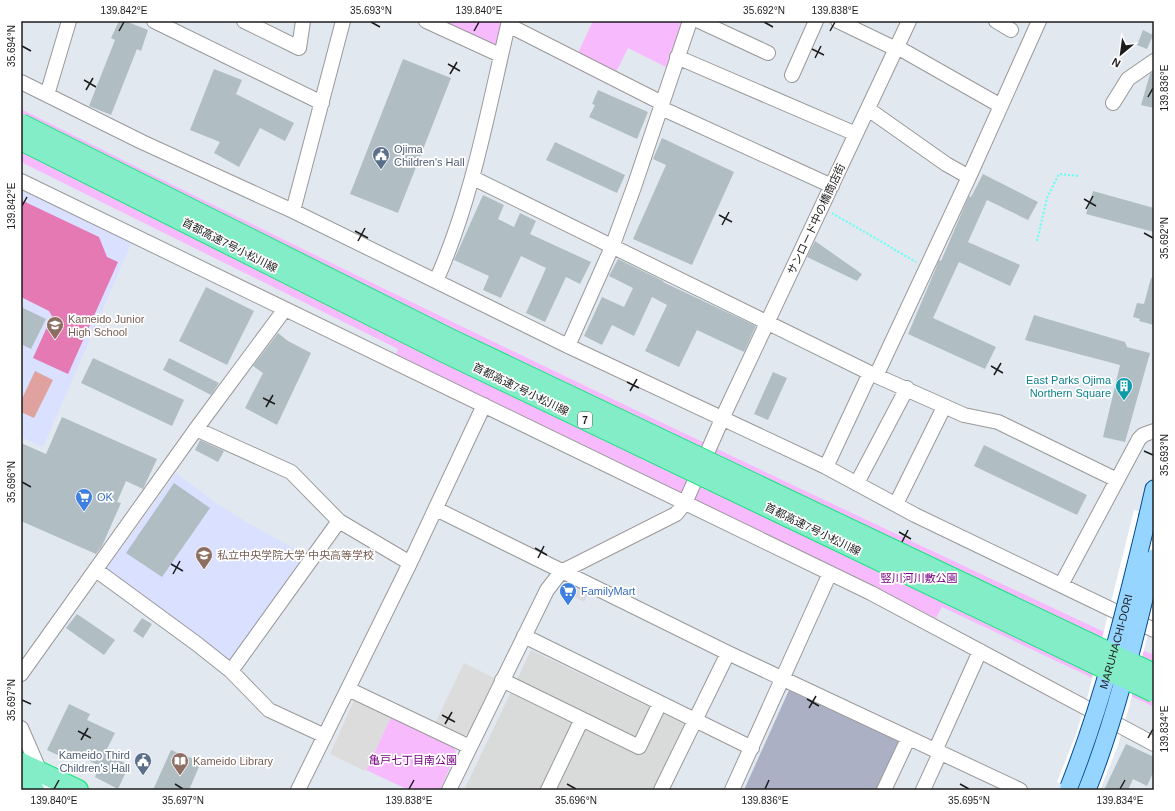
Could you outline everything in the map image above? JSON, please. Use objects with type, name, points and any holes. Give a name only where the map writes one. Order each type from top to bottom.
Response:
[{"type":"highway","name":"首都高速7号小松川線","points":[[21,124],[450,339],[1154,674]]},
{"type":"highway","name":"首都高速7号小松川線","points":[[21,140],[444,352],[1154,692]]},
{"type":"highway","points":[[21,763],[41,784]]},
{"type":"highway","points":[[21,784],[41,784],[78,790]]},
{"type":"main road","name":"MARUHACHI-DORI","points":[[1068,788],[1100,700],[1117,642],[1154,489]]},
{"type":"main road","name":"MARUHACHI-DORI","points":[[1086,790],[1100,756],[1116,707],[1154,558]]},
{"type":"street","points":[[47,95],[69,21]]},
{"type":"street","points":[[154,21],[322,103]]},
{"type":"street","points":[[244,21],[266,26],[299,48],[303,21]]},
{"type":"street","points":[[293,211],[343,21]]},
{"type":"street","points":[[426,21],[500,55]]},
{"type":"street","points":[[568,346],[612,247],[662,106],[690,21]]},
{"type":"street","points":[[699,21],[768,53]]},
{"type":"street","points":[[792,75],[816,21]]},
{"type":"street","points":[[838,21],[896,48],[1001,106]]},
{"type":"street","name":"サンロード中の橋商店街","points":[[684,503],[909,21]]},
{"type":"street","points":[[996,21],[1011,30]]},
{"type":"street","points":[[826,467],[926,267],[969,177],[1039,21]]},
{"type":"street","points":[[436,281],[452,246],[473,178],[508,23],[662,106],[832,186]]},
{"type":"street","points":[[677,57],[856,134]]},
{"type":"street","points":[[1113,103],[1128,79],[1154,61]]},
{"type":"street","points":[[21,82],[142,142],[293,211],[568,346],[826,467],[896,504],[1154,630]]},
{"type":"street","points":[[868,109],[946,164],[969,177]]},
{"type":"street","points":[[473,178],[873,374],[964,415],[998,422],[1117,480]]},
{"type":"street","points":[[21,181],[830,574],[980,651],[1154,744]]},
{"type":"street","points":[[21,674],[196,429],[285,309]]},
{"type":"street","points":[[857,483],[906,388]]},
{"type":"street","points":[[298,790],[436,510],[484,405]]},
{"type":"street","points":[[896,504],[944,407]]},
{"type":"street","points":[[196,429],[291,472],[339,521],[410,563]]},
{"type":"street","points":[[1061,585],[1139,439],[1143,435],[1154,431]]},
{"type":"street","points":[[449,790],[547,590],[561,572],[676,514],[684,503]]},
{"type":"street","points":[[436,510],[782,680],[1020,790]]},
{"type":"street","points":[[231,671],[339,521]]},
{"type":"street","points":[[96,570],[197,644],[231,671],[269,710],[325,736]]},
{"type":"street","points":[[732,790],[830,574]]},
{"type":"street","points":[[524,636],[752,748]]},
{"type":"street","points":[[923,790],[980,651]]},
{"type":"street","points":[[661,790],[694,720],[728,654]]},
{"type":"street","points":[[502,680],[639,747],[660,703]]},
{"type":"street","points":[[348,689],[470,747]]},
{"type":"street","points":[[548,790],[582,719]]},
{"type":"street","points":[[21,728],[41,784]]},
{"type":"street","points":[[884,790],[908,739]]},
{"type":"path","points":[[1037,241],[1047,198],[1059,174],[1078,176]]},
{"type":"path","points":[[822,207],[926,267]]},
{"type":"shaded area","name":"Kameido Junior High School","points":[[21,187],[132,242],[43,447],[21,437]]},
{"type":"shaded area","points":[[21,200],[99,237],[107,257],[118,262],[68,374],[33,358],[52,316],[49,311],[21,297]]},
{"type":"shaded area","points":[[35,371],[53,380],[34,418],[21,412],[21,401]]},
{"type":"shaded area","name":"私立中央学院大学 中央高等学校","points":[[176,473],[216,503],[253,526],[310,557],[233,664],[108,572],[107,568]]},
{"type":"shaded area","points":[[573,584],[589,593],[584,602],[568,593]]},
{"type":"shaded area","points":[[531,650],[684,724],[653,790],[464,790]]},
{"type":"shaded area","points":[[464,663],[496,679],[470,733],[461,736],[435,723]]},
{"type":"shaded area","points":[[789,690],[900,741],[879,790],[744,790]]},
{"type":"shaded area","points":[[355,698],[392,715],[365,771],[330,754]]},
{"type":"green space","points":[[437,21],[506,21],[496,50]]},
{"type":"green space","points":[[593,21],[684,21],[668,68],[628,48],[615,74],[577,55]]},
{"type":"green space","name":"竪川河川敷公園","points":[[21,109],[443,317],[725,453],[1151,654],[1154,648],[1154,707],[942,607],[936,618],[396,354],[398,349],[21,162]]},
{"type":"green space","name":"亀戸七丁目南公園","points":[[391,717],[454,747],[456,753],[440,790],[409,790],[366,770]]},
{"type":"pier","points":[[1134,510],[1154,516],[1154,611],[1117,748],[1100,790],[1076,790],[1057,782],[1076,734],[1088,695]]},
{"type":"building","points":[[119,21],[125,21],[148,30],[141,51],[137,49],[111,115],[89,106],[115,40],[111,38]]},
{"type":"building","points":[[1143,30],[1153,35],[1147,49],[1137,45]]},
{"type":"building","points":[[403,59],[451,78],[398,213],[350,194]]},
{"type":"building","points":[[214,69],[242,80],[236,94],[294,123],[285,141],[260,128],[239,167],[214,153],[220,142],[190,130]]},
{"type":"building","points":[[1154,71],[1154,108],[1141,105],[1150,74]]},
{"type":"building","points":[[598,90],[648,112],[637,139],[589,117],[595,105],[592,104]]},
{"type":"building","points":[[662,138],[734,172],[692,265],[633,239],[666,165],[653,159]]},
{"type":"building","points":[[555,142],[625,175],[617,193],[546,160]]},
{"type":"building","points":[[983,174],[1038,202],[1028,220],[987,200],[968,242],[1020,265],[1010,286],[959,262],[933,318],[996,347],[985,369],[908,334],[939,260],[941,261],[969,196],[971,197]]},
{"type":"building","points":[[1093,191],[1154,208],[1154,232],[1086,214]]},
{"type":"building","points":[[483,195],[504,205],[498,219],[514,227],[520,213],[536,221],[530,234],[591,262],[580,284],[566,277],[545,322],[526,313],[546,268],[521,256],[501,298],[483,290],[489,276],[454,260]]},
{"type":"building","points":[[815,241],[862,274],[857,281],[807,257]]},
{"type":"building","points":[[618,259],[756,326],[744,352],[697,330],[679,367],[645,351],[667,305],[652,297],[634,336],[612,325],[602,345],[584,336],[602,297],[624,307],[633,288],[609,276]]},
{"type":"building","points":[[1151,278],[1154,279],[1154,325],[1139,321],[1140,319],[1133,317],[1137,303],[1144,304]]},
{"type":"building","points":[[206,287],[254,311],[227,365],[179,341]]},
{"type":"building","points":[[21,307],[46,319],[31,349],[21,344]]},
{"type":"building","name":"East Parks Ojima Northern Square","points":[[1034,315],[1125,342],[1127,347],[1150,353],[1125,442],[1103,437],[1120,365],[1025,340]]},
{"type":"building","points":[[278,333],[288,341],[311,353],[277,425],[245,408],[263,373],[253,366]]},
{"type":"building","points":[[93,358],[184,400],[172,426],[81,383]]},
{"type":"building","points":[[169,358],[219,383],[211,395],[163,370]]},
{"type":"building","points":[[773,372],[787,378],[768,420],[754,414]]},
{"type":"building","points":[[62,417],[157,459],[143,489],[126,481],[117,502],[121,503],[102,546],[96,554],[21,521],[21,443],[46,454]]},
{"type":"building","points":[[200,440],[224,451],[218,462],[195,450]]},
{"type":"building","points":[[984,445],[1087,495],[1077,515],[974,466]]},
{"type":"building","points":[[174,483],[210,508],[162,577],[126,553]]},
{"type":"building","points":[[77,614],[115,640],[104,655],[66,628]]},
{"type":"building","points":[[142,618],[152,624],[143,638],[133,631]]},
{"type":"building","points":[[69,704],[90,714],[87,720],[115,733],[105,753],[129,765],[118,789],[95,777],[100,766],[71,752],[68,760],[47,750]]},
{"type":"building","points":[[1126,744],[1154,757],[1154,771],[1147,786],[1133,779],[1128,790],[1104,790]]},
{"type":"building","points":[[171,750],[201,762],[189,790],[153,790]]},
{"type":"place","name":"Ojima Children's Hall","points":[[381,170]]},
{"type":"place","name":"Kameido Junior High School","points":[[55,340]]},
{"type":"place","name":"East Parks Ojima Northern Square","points":[[1124,401]]},
{"type":"place","name":"OK","points":[[84,512]]},
{"type":"place","name":"私立中央学院大学 中央高等学校","points":[[204,570]]},
{"type":"place","name":"FamilyMart","points":[[568,606]]},
{"type":"place","name":"Kameido Third Children's Hall","points":[[143,776]]},
{"type":"place","name":"Kameido Library","points":[[180,776]]}]
